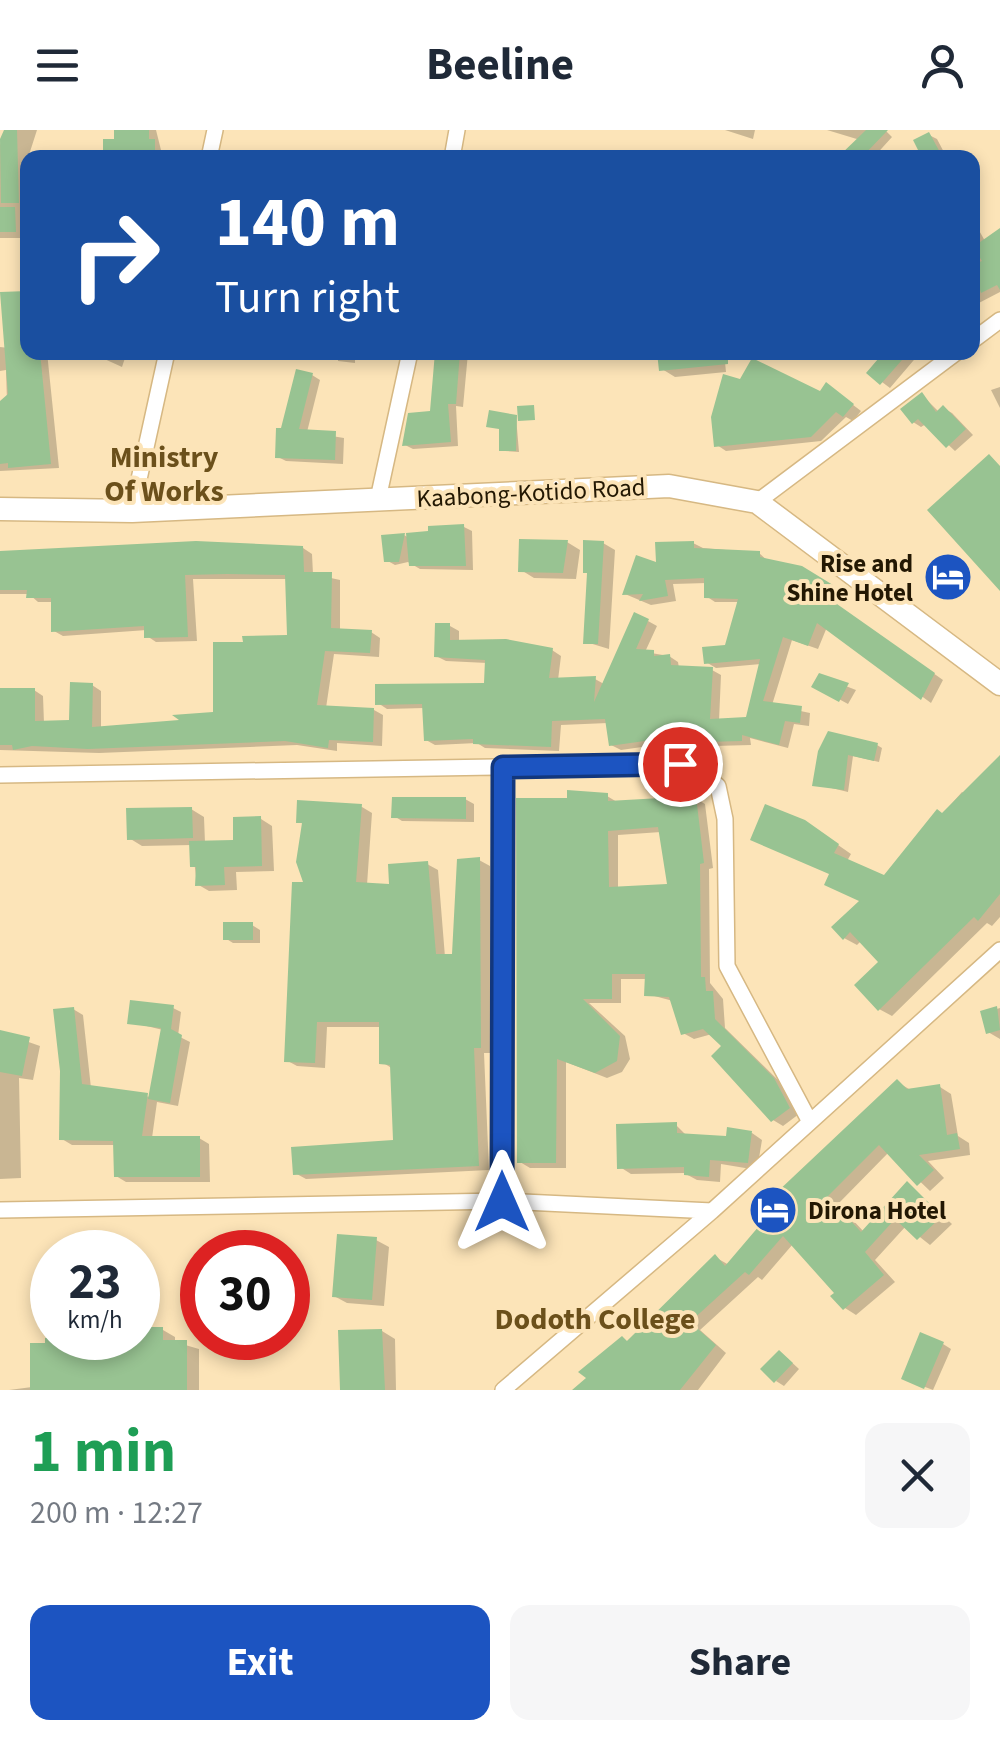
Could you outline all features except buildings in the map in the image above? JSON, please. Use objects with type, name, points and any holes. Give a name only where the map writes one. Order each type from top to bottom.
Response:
[{"type":"main road","name":"Kaabong-Kotido Road","points":[[0,509],[132,510],[669,486],[757,502],[1000,684]]},
{"type":"street","points":[[132,510],[164,360]]},
{"type":"street","points":[[378,499],[408,360]]},
{"type":"street","points":[[757,502],[946,360]]},
{"type":"street","points":[[0,775],[680,764],[698,770],[718,786],[725,819],[726,966],[810,1122]]},
{"type":"street","points":[[502,1202],[503,767]]},
{"type":"street","points":[[503,1390],[712,1210],[1000,950]]},
{"type":"street","points":[[0,1210],[502,1202],[712,1210]]},
{"type":"place","name":"Rise and Shine Hotel","points":[[948,577]]},
{"type":"place","name":"Dirona Hotel","points":[[773,1210]]},
{"type":"district","name":"Ministry Of Works","points":[[164,474]]},
{"type":"district","name":"Dodoth College","points":[[595,1319]]},
{"type":"route","points":[[502,1202],[503,767],[680,764]]}]
